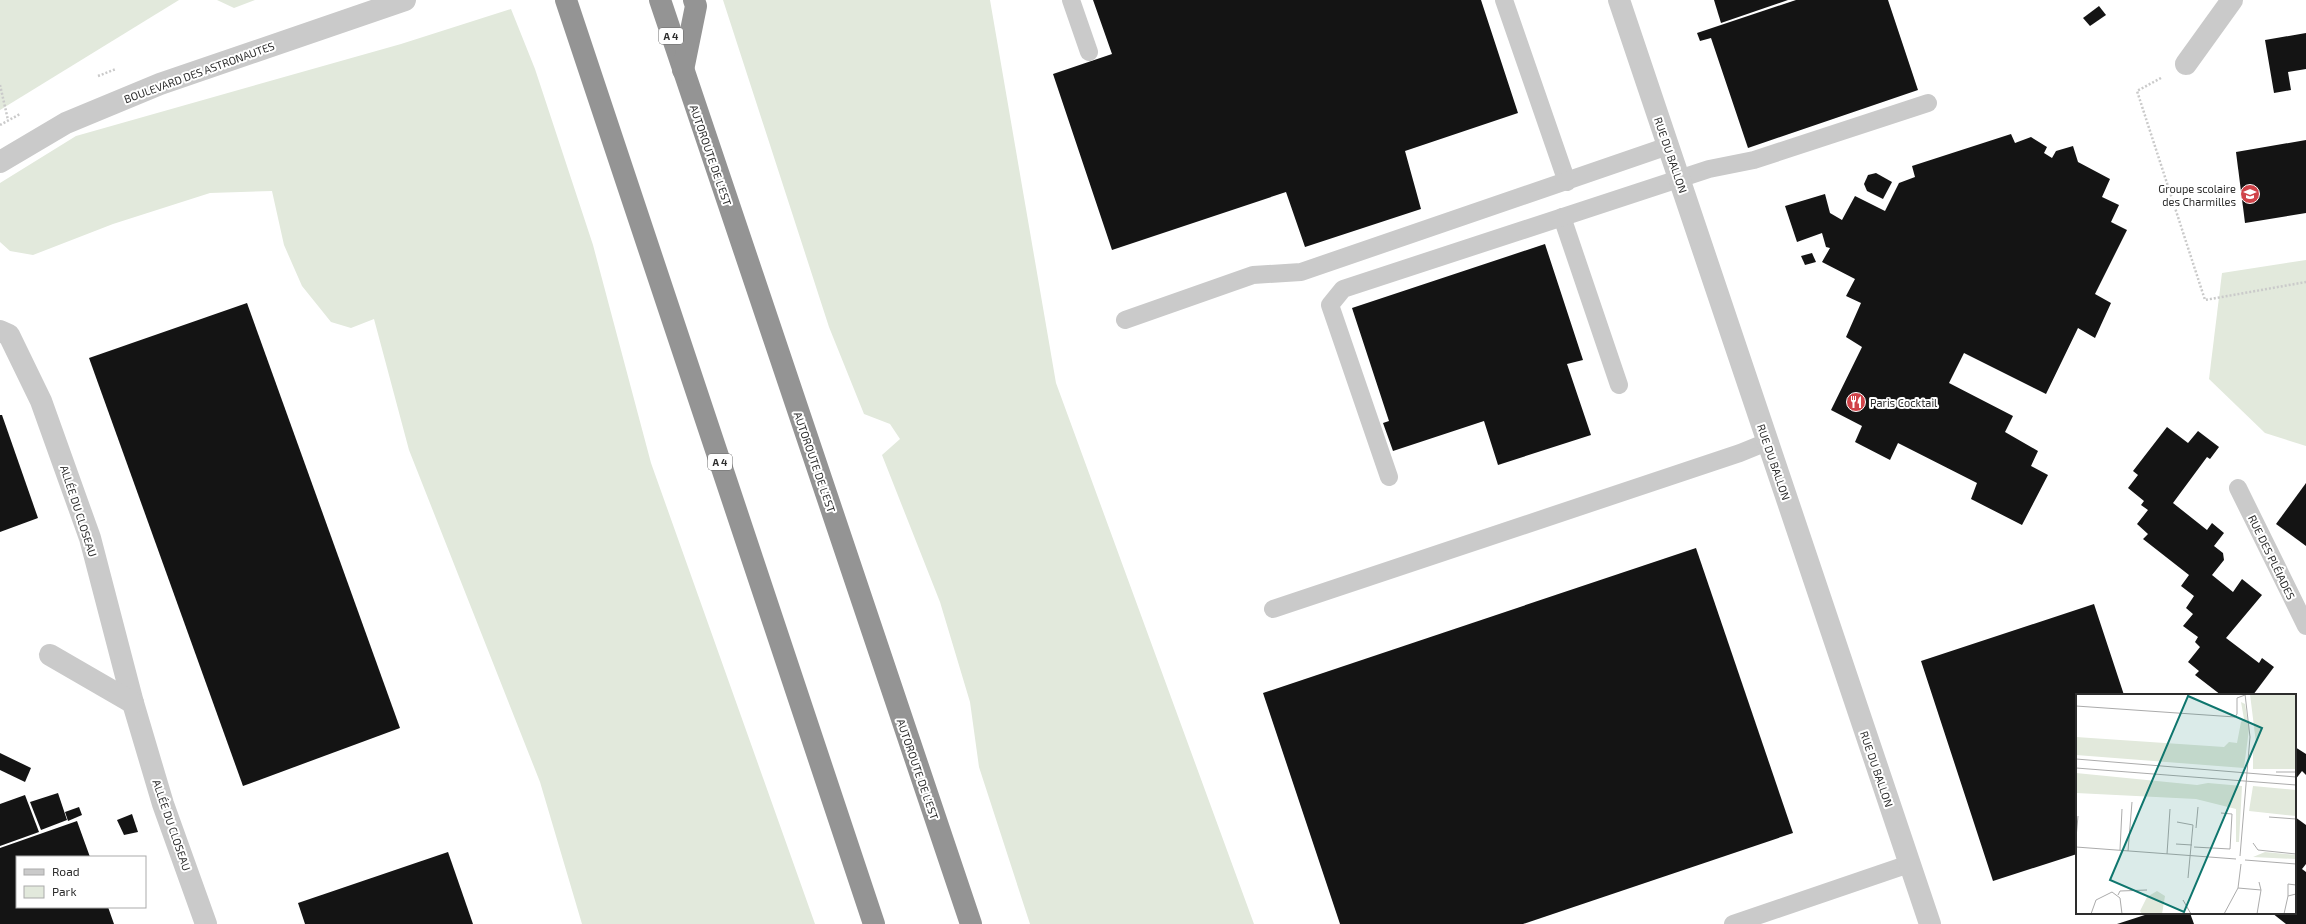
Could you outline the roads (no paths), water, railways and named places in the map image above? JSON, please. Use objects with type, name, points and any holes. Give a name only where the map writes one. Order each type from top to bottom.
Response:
[{"type":"highway","name":"A 4","points":[[566,0],[874,924]]},
{"type":"highway","name":"AUTOROUTE DE L’EST","points":[[660,0],[971,924]]},
{"type":"highway","points":[[683,72],[696,6],[694,0]]},
{"type":"street","name":"BOULEVARD DES ASTRONAUTES","points":[[0,162],[66,123],[160,84],[405,0]]},
{"type":"street","name":"RUE DU BALLON","points":[[1618,0],[1930,924]]},
{"type":"street","points":[[2186,64],[2232,0]]},
{"type":"street","name":"ALLÉE DU CLOSEAU","points":[[0,330],[9,335],[41,401],[90,538],[133,703],[163,804],[206,924]]},
{"type":"street","points":[[50,655],[133,703]]},
{"type":"lane","points":[[1071,0],[1089,52]]},
{"type":"lane","points":[[1504,0],[1567,182]]},
{"type":"lane","points":[[1389,477],[1330,305],[1343,289],[1709,169],[1754,160],[1928,103]]},
{"type":"lane","points":[[1125,320],[1253,275],[1301,272],[1567,182],[1668,146]]},
{"type":"lane","points":[[1562,217],[1619,385]]},
{"type":"lane","points":[[1273,610],[1740,453],[1768,442]]},
{"type":"lane","name":"RUE DES PLÉIADES","points":[[2238,488],[2306,626]]},
{"type":"lane","points":[[1733,924],[1909,864]]},
{"type":"place","name":"Groupe scolaire des Charmilles","points":[[2250,194]]},
{"type":"place","name":"Paris Cocktail","points":[[1856,402]]}]
